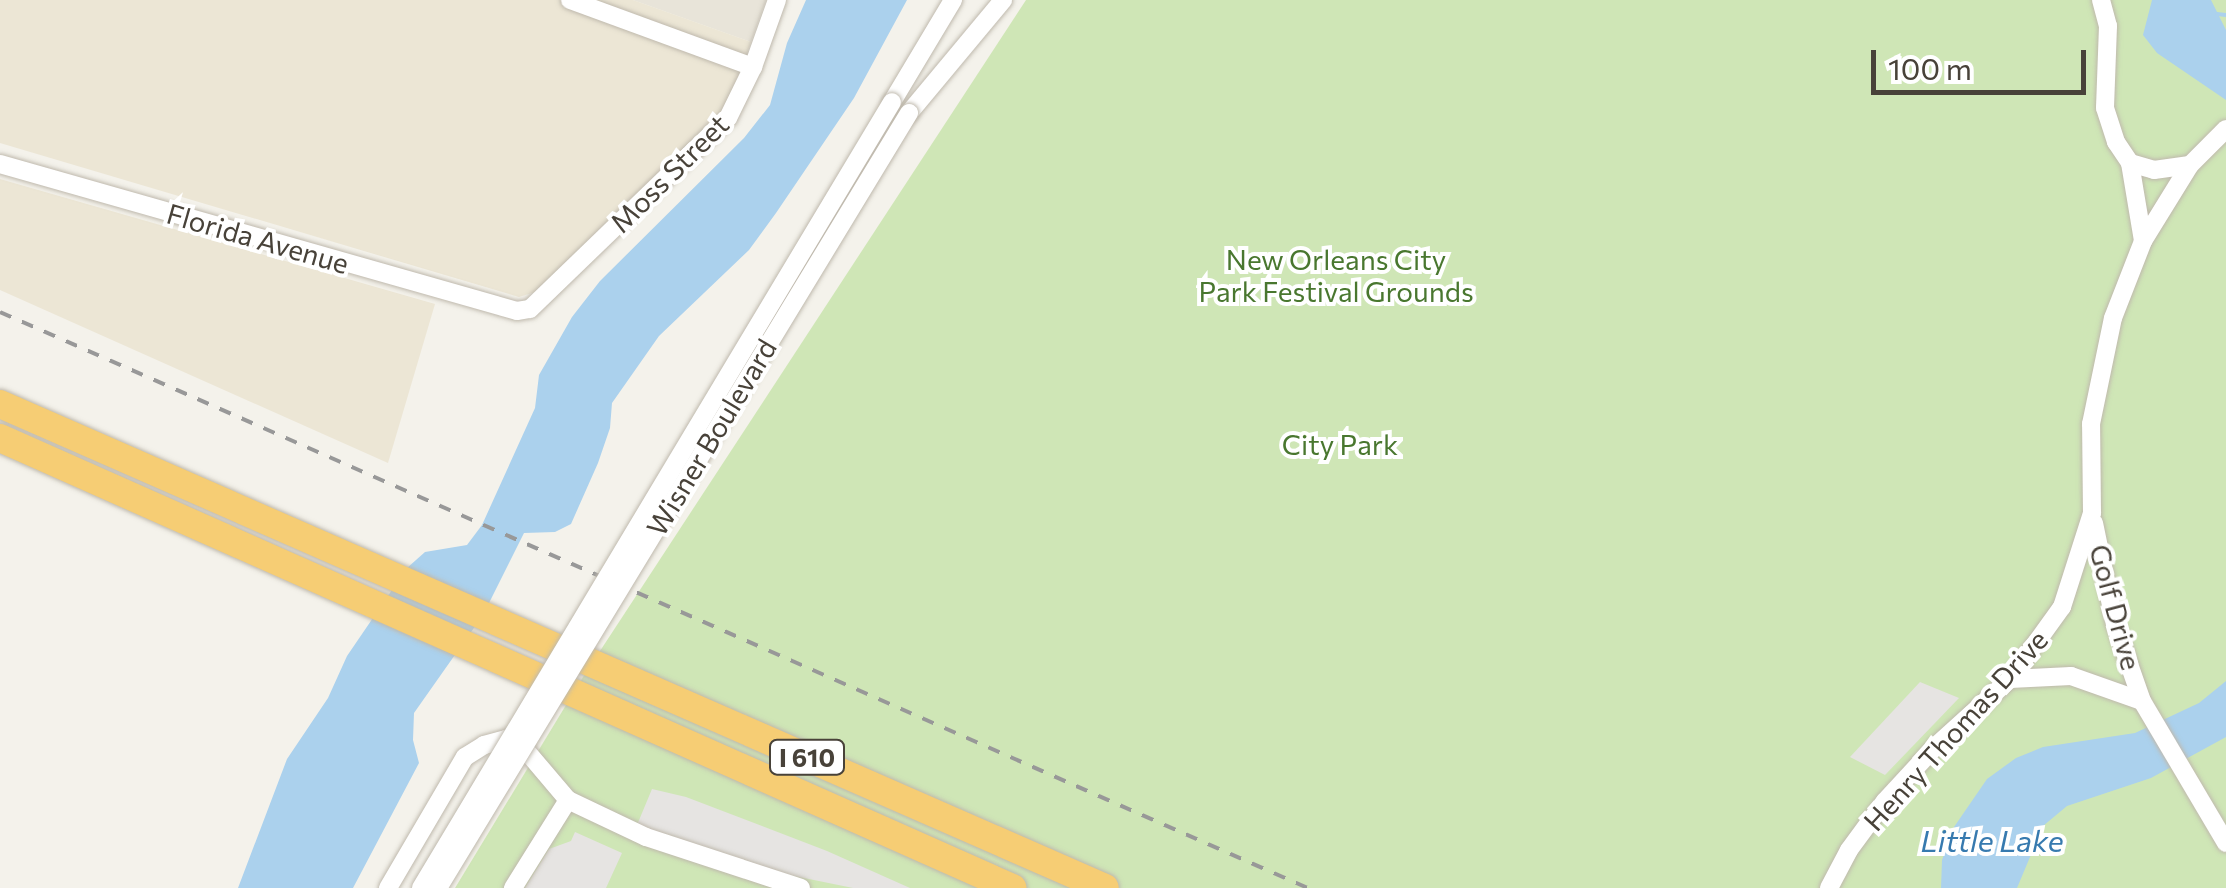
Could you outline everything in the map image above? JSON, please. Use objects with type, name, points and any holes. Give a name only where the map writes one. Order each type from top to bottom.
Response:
[{"type":"highway","name":"I 610","points":[[0,404],[510,624],[1105,888]]},
{"type":"highway","name":"I 610","points":[[0,438],[1012,888]]},
{"type":"street","points":[[570,0],[753,68]]},
{"type":"street","name":"Moss Street","points":[[517,311],[541,303],[714,136],[728,118],[753,68],[777,0]]},
{"type":"street","name":"Wisner Boulevard","points":[[421,888],[953,0]]},
{"type":"street","name":"Wisner Boulevard","points":[[438,888],[909,114],[1003,0]]},
{"type":"street","points":[[2100,0],[2108,26],[2105,108],[2116,142],[2130,163],[2143,241]]},
{"type":"street","name":"Henry Thomas Drive","points":[[1829,888],[1849,850],[1884,802],[1936,746],[2010,679],[2062,607],[2092,513],[2091,424],[2112,318],[2143,241],[2190,165],[2226,129]]},
{"type":"street","points":[[2130,163],[2154,170],[2190,165]]},
{"type":"street","name":"Florida Avenue","points":[[0,164],[517,311]]},
{"type":"street","name":"Golf Drive","points":[[2092,513],[2116,624],[2146,707],[2226,843]]},
{"type":"street","points":[[2010,679],[2072,676],[2146,707]]},
{"type":"street","points":[[388,888],[465,757],[474,750],[506,740],[524,747],[568,800],[646,837],[801,888]]},
{"type":"street","points":[[513,888],[568,800]]},
{"type":"shaded area","points":[[0,0],[633,0],[751,42],[733,95],[713,124],[535,292],[519,297],[0,143]]},
{"type":"shaded area","points":[[633,0],[766,0],[751,42]]},
{"type":"shaded area","points":[[0,179],[435,304],[388,463],[0,290]]},
{"type":"shaded area","points":[[1920,682],[1959,698],[1885,775],[1850,757]]},
{"type":"shaded area","points":[[652,789],[686,797],[827,851],[910,888],[853,888],[765,870],[637,825]]},
{"type":"shaded area","points":[[575,832],[622,853],[606,888],[525,888],[549,849],[571,841]]},
{"type":"green space","name":"City Park","points":[[1026,0],[2226,0],[2226,888],[455,888],[583,677]]},
{"type":"water","points":[[806,0],[907,0],[854,98],[749,250],[659,336],[612,403],[610,428],[571,524],[555,532],[524,533],[483,615],[414,713],[413,740],[419,763],[353,888],[238,888],[287,759],[328,698],[347,656],[407,568],[425,552],[467,545],[482,525],[535,408],[539,375],[572,317],[600,281],[744,138],[770,105],[787,43]]},
{"type":"water","points":[[2152,0],[2211,0],[2226,30],[2226,100],[2157,53],[2143,35]]},
{"type":"water","name":"Little Lake","points":[[2226,681],[2226,737],[2151,778],[2067,806],[2043,826],[2017,888],[1941,888],[1942,860],[1954,827],[1987,779],[2016,758],[2043,747],[2135,733],[2199,703]]},
{"type":"waterway","points":[[2217,14],[2226,15]]},
{"type":"railway","points":[[0,312],[1308,888]]},
{"type":"park label","name":"New Orleans City Park Festival Grounds","points":[[1336,275]]}]
